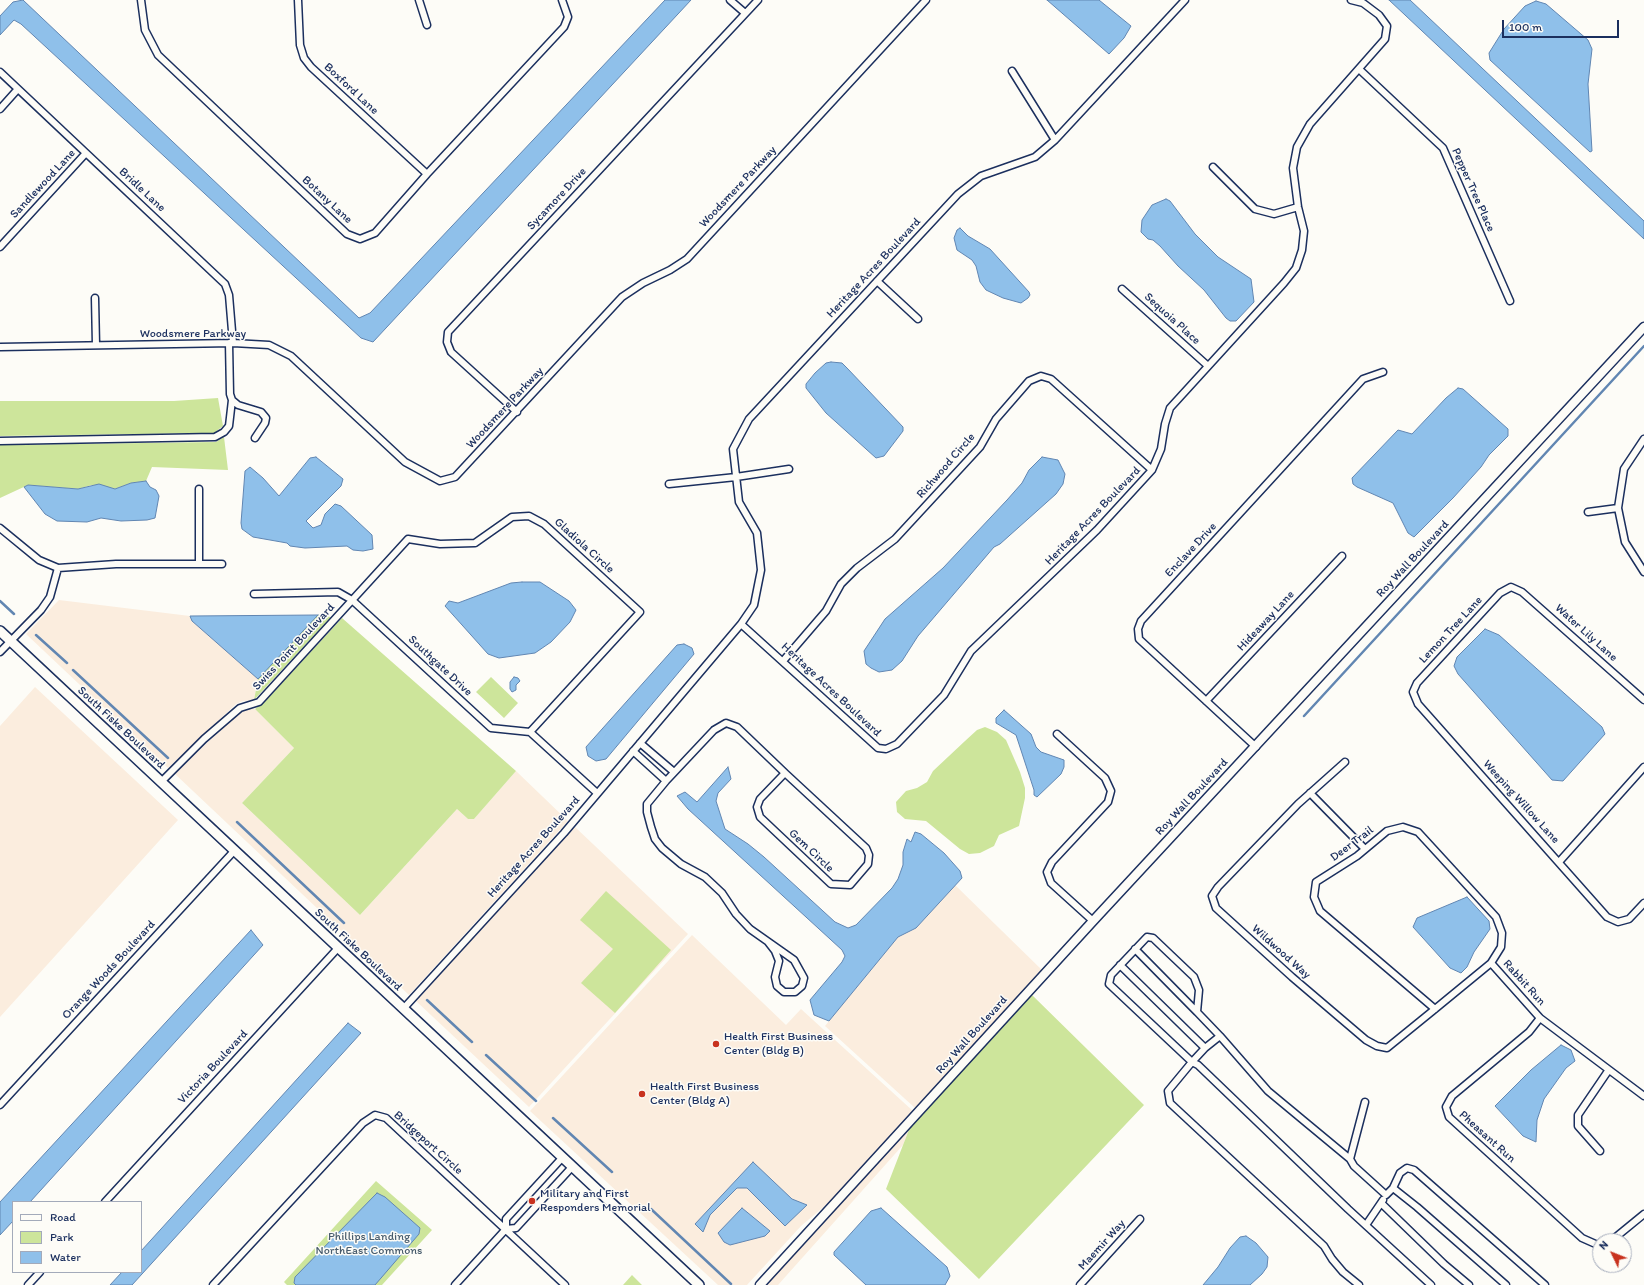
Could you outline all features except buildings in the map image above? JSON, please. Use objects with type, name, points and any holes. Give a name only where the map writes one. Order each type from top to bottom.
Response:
[{"type":"main road","name":"South Fiske Boulevard","points":[[0,632],[699,1285]]},
{"type":"street","name":"Botany Lane","points":[[141,0],[145,30],[158,55],[347,234],[360,239],[375,233],[427,174],[564,28],[568,17],[562,0]]},
{"type":"street","name":"Boxford Lane","points":[[298,0],[300,45],[304,58],[311,67],[427,174]]},
{"type":"street","points":[[419,0],[427,25]]},
{"type":"street","points":[[730,0],[745,13]]},
{"type":"street","name":"Sycamore Drive","points":[[517,412],[451,352],[447,342],[448,332],[758,0]]},
{"type":"street","name":"Woodsmere Parkway","points":[[0,348],[231,343],[269,345],[291,356],[405,462],[440,481],[455,477],[517,412],[622,297],[643,283],[670,270],[687,259],[926,0]]},
{"type":"street","name":"Heritage Acres Boulevard","points":[[403,1009],[559,838],[742,624],[754,605],[761,570],[757,534],[739,502],[733,449],[749,418],[958,194],[981,176],[1035,157],[1055,140],[1185,0]]},
{"type":"street","name":"Heritage Acres Boulevard","points":[[742,624],[874,745],[883,750],[891,748],[944,695],[971,651],[1097,530],[1152,470],[1161,448],[1165,424],[1170,408],[1296,268],[1302,250],[1304,231],[1298,207],[1293,168],[1297,147],[1310,124],[1360,70],[1385,39],[1387,26],[1379,15],[1362,3],[1351,0]]},
{"type":"street","name":"Pepper Tree Place","points":[[1360,70],[1442,148],[1510,301]]},
{"type":"street","points":[[1012,71],[1055,140]]},
{"type":"street","name":"Bridle Lane","points":[[0,72],[17,90],[86,153],[224,284],[229,295],[231,343],[230,394],[232,400],[229,426],[224,432],[215,437],[0,440]]},
{"type":"street","points":[[0,109],[17,90]]},
{"type":"street","name":"Sandlewood Lane","points":[[0,247],[86,153]]},
{"type":"street","points":[[1213,167],[1255,209],[1274,214],[1298,207]]},
{"type":"street","points":[[877,281],[918,320]]},
{"type":"street","name":"Sequoia Place","points":[[1122,289],[1208,366]]},
{"type":"street","points":[[95,298],[96,345]]},
{"type":"street","name":"Roy Wall Boulevard","points":[[760,1285],[1093,921],[1644,327]]},
{"type":"street","name":"Enclave Drive","points":[[1256,747],[1139,639],[1138,629],[1141,621],[1364,379],[1383,372]]},
{"type":"street","name":"Richwood Circle","points":[[783,661],[826,612],[841,584],[857,568],[900,534],[980,447],[996,419],[1029,381],[1041,376],[1050,379],[1152,470]]},
{"type":"street","points":[[232,400],[238,405],[255,409],[264,414],[266,418],[265,423],[254,438]]},
{"type":"street","points":[[1644,439],[1624,469],[1618,508],[1625,542],[1644,572]]},
{"type":"street","points":[[669,484],[736,477],[789,469]]},
{"type":"street","points":[[199,489],[199,564]]},
{"type":"street","points":[[1588,512],[1618,508]]},
{"type":"street","name":"Gladiola Circle","points":[[352,600],[408,539],[440,544],[474,543],[512,517],[529,516],[544,524],[640,612],[530,732]]},
{"type":"street","points":[[0,528],[40,560],[58,568],[116,564],[222,564]]},
{"type":"street","name":"Hideaway Lane","points":[[1206,701],[1342,556]]},
{"type":"street","points":[[0,652],[40,610],[50,596],[58,568]]},
{"type":"street","name":"Lemon Tree Lane","points":[[1413,692],[1417,683],[1500,593],[1511,587]]},
{"type":"street","name":"Water Lily Lane","points":[[1511,587],[1522,592],[1644,700]]},
{"type":"street","name":"Southgate Drive","points":[[254,594],[338,592],[352,600],[491,728],[530,732]]},
{"type":"street","name":"Swiss Point Boulevard","points":[[161,782],[204,739],[240,708],[258,702],[352,600]]},
{"type":"street","name":"Weeping Willow Lane","points":[[1413,692],[1418,704],[1607,916],[1618,922],[1629,919],[1644,903]]},
{"type":"street","name":"Gem Circle","points":[[768,942],[743,921],[722,893],[713,884],[705,877],[671,857],[655,839],[647,812],[647,804],[674,772],[714,730],[726,723],[737,727],[866,848],[870,855],[868,864],[850,884],[831,884],[760,817],[758,807],[760,799],[785,773]]},
{"type":"street","points":[[530,732],[597,793]]},
{"type":"street","points":[[1057,734],[1105,778],[1111,791],[1108,802],[1052,862],[1047,872],[1050,882],[1093,921]]},
{"type":"street","points":[[640,743],[674,772]]},
{"type":"street","points":[[633,751],[666,781]]},
{"type":"street","name":"Wildwood Way","points":[[1345,762],[1310,793],[1218,887],[1212,896],[1216,908],[1292,977],[1366,1040],[1377,1046],[1387,1048],[1491,963]]},
{"type":"street","points":[[1560,862],[1644,767]]},
{"type":"street","points":[[1310,793],[1365,849]]},
{"type":"street","name":"Deer Trail","points":[[1435,1009],[1320,911],[1314,897],[1316,882],[1365,849],[1387,830],[1403,827],[1418,832],[1496,917],[1502,933],[1501,947],[1491,963]]},
{"type":"street","name":"Orange Woods Boulevard","points":[[0,1105],[235,850]]},
{"type":"street","points":[[1197,1012],[1199,990],[1194,977],[1153,938],[1147,937],[1111,975],[1108,984],[1192,1062],[1198,1065],[1431,1285]]},
{"type":"street","points":[[768,942],[794,960],[802,972],[804,983],[795,992],[784,992],[777,986],[775,977],[779,960],[778,956],[768,942]]},
{"type":"street","name":"Victoria Boulevard","points":[[105,1201],[338,948]]},
{"type":"street","points":[[1135,949],[1220,1036],[1268,1091],[1350,1159],[1354,1166],[1386,1195]]},
{"type":"street","name":"Rabbit Run","points":[[1491,963],[1540,1018],[1608,1071],[1644,1096]]},
{"type":"street","points":[[1120,965],[1205,1048]]},
{"type":"street","name":"Pheasant Run","points":[[1540,1018],[1529,1032],[1452,1096],[1446,1107],[1449,1117],[1582,1238],[1592,1242]]},
{"type":"street","points":[[1220,1036],[1205,1048],[1168,1091],[1170,1103],[1324,1246],[1332,1259],[1343,1272],[1359,1285]]},
{"type":"street","points":[[1600,1151],[1578,1126],[1578,1115],[1608,1071]]},
{"type":"street","points":[[1350,1159],[1366,1102]]},
{"type":"street","name":"Bridgeport Circle","points":[[213,1285],[363,1123],[375,1115],[386,1118],[565,1285]]},
{"type":"street","points":[[506,1229],[506,1219],[562,1158]]},
{"type":"street","points":[[455,1285],[506,1229],[516,1228],[572,1167]]},
{"type":"street","points":[[1366,1225],[1386,1195],[1393,1188],[1400,1173],[1408,1168],[1414,1170],[1545,1285]]},
{"type":"street","points":[[1393,1188],[1418,1207],[1506,1285]]},
{"type":"street","points":[[1381,1203],[1444,1264],[1469,1285]]},
{"type":"street","points":[[1621,1233],[1644,1214]]},
{"type":"street","name":"Maemir Way","points":[[1080,1285],[1140,1219]]},
{"type":"street","points":[[28,1285],[39,1273]]},
{"type":"shaded area","points":[[59,600],[190,616],[192,621],[258,679],[254,700],[243,701],[236,704],[168,768],[26,634]]},
{"type":"shaded area","points":[[35,687],[178,820],[0,1017],[0,726]]},
{"type":"shaded area","points":[[245,709],[255,709],[294,748],[242,803],[360,915],[457,809],[468,819],[474,819],[516,771],[568,821],[409,995],[175,774]]},
{"type":"shaded area","points":[[575,827],[688,934],[529,1107],[416,1001]]},
{"type":"shaded area","points":[[955,885],[1042,970],[915,1108],[825,1026],[898,937],[916,928]]},
{"type":"shaded area","points":[[692,935],[786,1025],[801,1009],[913,1111],[833,1199],[801,1226],[747,1285],[718,1285],[530,1111]]},
{"type":"shaded area","points":[[910,1127],[903,1145],[778,1285],[766,1285]]},
{"type":"green space","points":[[218,398],[223,426],[214,433],[0,436],[0,401],[174,401]]},
{"type":"green space","points":[[224,437],[228,470],[152,467],[146,481],[131,483],[115,489],[92,485],[78,489],[28,485],[0,498],[0,445],[216,442]]},
{"type":"green space","points":[[318,615],[331,617],[254,700],[258,679]]},
{"type":"green space","points":[[342,618],[516,771],[474,819],[468,819],[457,809],[360,915],[242,803],[294,748],[255,709],[270,696]]},
{"type":"green space","points":[[491,677],[518,703],[504,718],[476,692]]},
{"type":"green space","points":[[985,727],[997,732],[1006,740],[1020,772],[1025,788],[1025,798],[1019,826],[999,835],[994,846],[980,853],[969,854],[960,849],[926,821],[905,819],[897,812],[896,802],[906,791],[917,788],[927,782],[933,771],[977,730]]},
{"type":"green space","points":[[606,891],[671,950],[615,1013],[581,983],[613,949],[580,920]]},
{"type":"green space","points":[[1032,995],[1144,1105],[979,1279],[886,1189],[910,1127]]},
{"type":"green space","name":"Phillips Landing NorthEast Commons","points":[[376,1181],[432,1230],[382,1285],[287,1285],[284,1282]]},
{"type":"green space","points":[[632,1275],[642,1285],[623,1285]]},
{"type":"water","points":[[23,0],[359,318],[370,313],[665,0],[691,0],[373,342],[361,338],[21,24],[14,20],[0,35],[0,16],[13,2]]},
{"type":"water","points":[[1047,0],[1099,0],[1131,26],[1124,38],[1109,54]]},
{"type":"water","points":[[1389,0],[1410,0],[1644,221],[1644,239]]},
{"type":"water","points":[[1536,1],[1546,4],[1588,40],[1592,49],[1588,84],[1592,151],[1590,152],[1490,60],[1489,53],[1504,29],[1525,6]]},
{"type":"water","points":[[1166,199],[1170,201],[1195,234],[1218,257],[1251,279],[1254,302],[1236,321],[1230,321],[1226,318],[1204,290],[1178,266],[1160,246],[1153,240],[1148,239],[1141,232],[1142,220],[1152,205]]},
{"type":"water","points":[[960,228],[968,236],[990,249],[1029,292],[1030,295],[1028,298],[1021,303],[1003,298],[986,290],[980,282],[976,266],[972,260],[957,250],[954,238],[957,230]]},
{"type":"water","points":[[826,363],[842,363],[903,427],[903,431],[884,456],[876,458],[826,413],[806,388],[806,384],[815,373]]},
{"type":"water","points":[[1458,388],[1463,389],[1508,429],[1508,436],[1489,455],[1481,467],[1453,498],[1414,537],[1408,533],[1393,503],[1357,487],[1353,484],[1352,478],[1398,430],[1412,434],[1446,398]]},
{"type":"water","points":[[316,457],[343,479],[341,486],[306,521],[313,528],[321,525],[325,514],[335,504],[341,506],[372,535],[373,549],[363,551],[353,550],[347,546],[305,548],[290,546],[287,543],[253,537],[242,529],[241,523],[245,471],[250,467],[263,478],[279,496],[310,458]]},
{"type":"water","points":[[1042,457],[1058,460],[1065,474],[1063,484],[1056,494],[1000,544],[994,547],[918,636],[902,661],[892,670],[879,672],[866,664],[864,651],[885,619],[943,568],[1007,500],[1022,483],[1029,470]]},
{"type":"water","points":[[146,481],[150,487],[156,490],[159,496],[155,518],[147,520],[121,521],[101,518],[87,522],[57,521],[45,514],[24,487],[28,485],[78,489],[99,484],[115,489],[131,483]]},
{"type":"water","points":[[540,582],[569,601],[576,610],[570,622],[551,642],[535,653],[499,658],[488,654],[445,606],[449,601],[458,603],[511,583]]},
{"type":"water","points":[[318,615],[258,679],[192,621],[190,616]]},
{"type":"water","points":[[1485,629],[1499,635],[1602,727],[1605,734],[1563,781],[1552,780],[1458,674],[1454,666],[1457,657]]},
{"type":"water","points":[[684,644],[692,648],[694,654],[606,759],[596,761],[588,756],[586,747],[677,645]]},
{"type":"water","points":[[514,677],[518,678],[520,681],[516,685],[516,690],[512,692],[510,689],[510,682]]},
{"type":"water","points":[[1004,710],[1031,734],[1036,747],[1041,752],[1064,760],[1064,767],[1061,774],[1037,797],[1034,795],[1034,790],[1016,735],[996,723],[996,718]]},
{"type":"water","points":[[728,767],[731,779],[718,793],[716,801],[725,829],[748,844],[764,857],[835,922],[848,928],[856,925],[892,888],[898,879],[903,865],[903,852],[907,839],[911,842],[915,832],[921,834],[944,853],[960,871],[962,878],[916,928],[898,937],[829,1021],[814,1015],[810,1000],[842,962],[845,956],[842,950],[688,809],[677,796],[685,792],[697,802]]},
{"type":"water","points":[[1467,897],[1489,921],[1490,929],[1474,952],[1467,967],[1461,973],[1450,968],[1413,927],[1417,918]]},
{"type":"water","points":[[251,930],[263,945],[31,1201],[12,1201],[12,1222],[0,1235],[0,1202]]},
{"type":"water","points":[[348,1023],[361,1033],[132,1285],[110,1285],[121,1273],[142,1273],[142,1250]]},
{"type":"water","points":[[1561,1045],[1571,1050],[1575,1061],[1566,1068],[1544,1099],[1537,1120],[1536,1142],[1523,1136],[1495,1106],[1531,1070]]},
{"type":"water","points":[[753,1162],[792,1199],[807,1205],[785,1226],[747,1188],[737,1188],[710,1215],[703,1232],[695,1224]]},
{"type":"water","name":"Phillips Landing NorthEast Commons","points":[[377,1193],[385,1197],[420,1228],[419,1234],[375,1285],[296,1285],[294,1283],[295,1277]]},
{"type":"water","points":[[742,1208],[770,1231],[765,1236],[730,1245],[724,1242],[718,1233]]},
{"type":"water","points":[[881,1208],[947,1267],[950,1276],[945,1285],[866,1285],[834,1255],[834,1252],[871,1211]]},
{"type":"water","points":[[1246,1236],[1256,1243],[1268,1257],[1267,1267],[1262,1274],[1250,1285],[1203,1285],[1218,1267],[1230,1248],[1240,1237]]},
{"type":"waterway","points":[[1304,716],[1644,346]]},
{"type":"waterway","points":[[0,601],[14,614]]},
{"type":"waterway","points":[[36,635],[67,663]]},
{"type":"waterway","points":[[73,670],[168,758]]},
{"type":"waterway","points":[[237,822],[344,923]]},
{"type":"waterway","points":[[427,1000],[472,1042]]},
{"type":"waterway","points":[[486,1055],[536,1101]]},
{"type":"waterway","points":[[553,1118],[612,1172]]},
{"type":"waterway","points":[[651,1209],[731,1284]]},
{"type":"place","name":"Health First Business Center (Bldg B)","points":[[716,1044]]},
{"type":"place","name":"Health First Business Center (Bldg A)","points":[[642,1094]]},
{"type":"place","name":"Military and First Responders Memorial","points":[[532,1201]]}]
